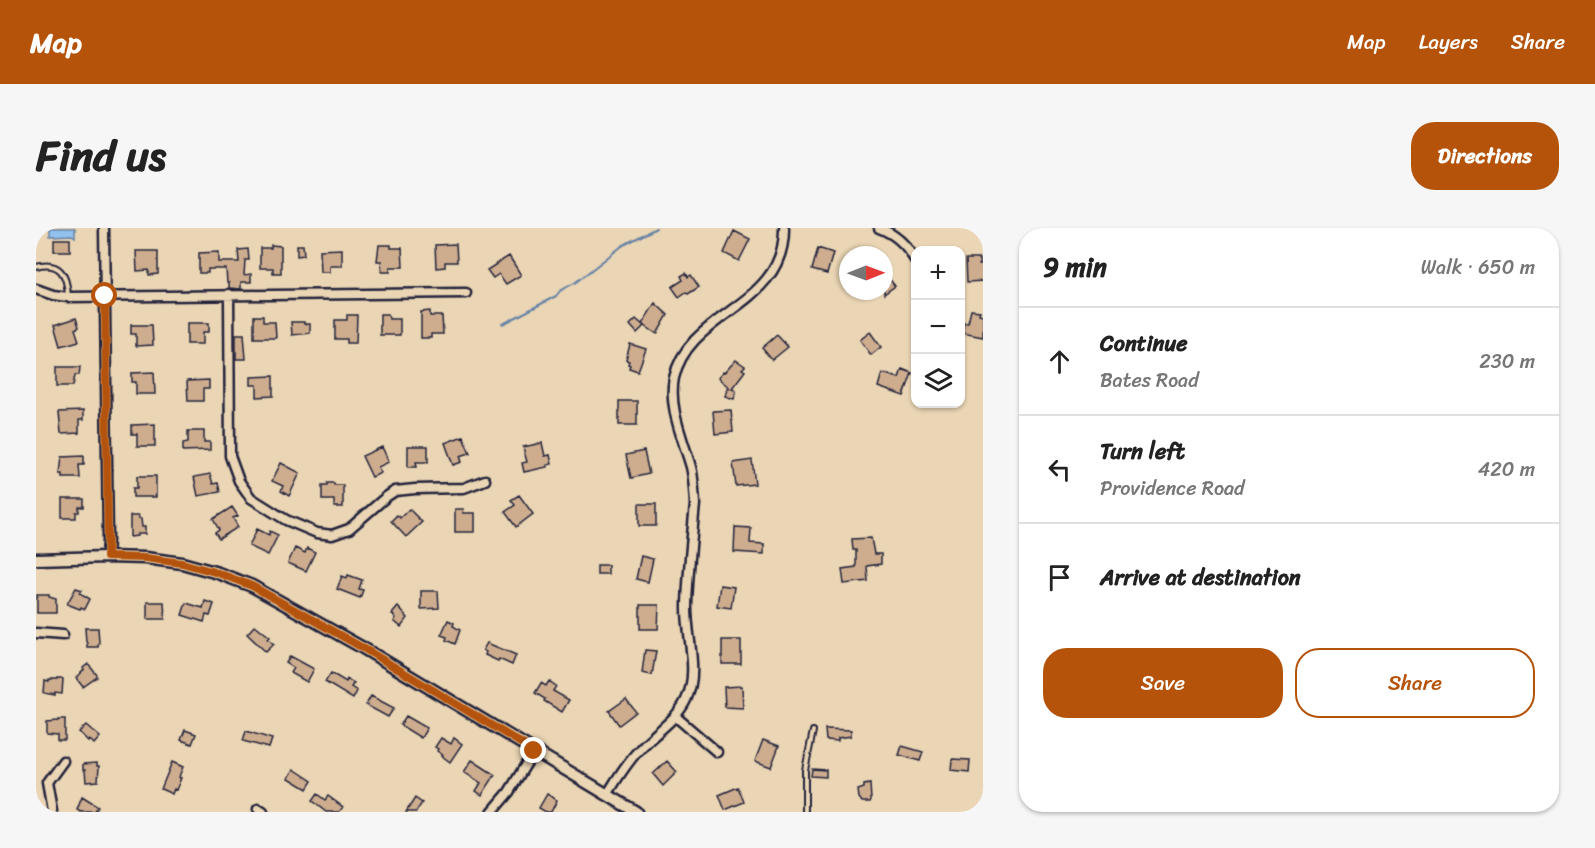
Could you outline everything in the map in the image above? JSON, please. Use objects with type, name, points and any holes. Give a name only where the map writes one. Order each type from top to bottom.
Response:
[{"type":"street","points":[[104,228],[107,557]]},
{"type":"street","points":[[607,795],[636,752],[675,716],[687,698],[692,679],[687,605],[695,504],[692,471],[674,405],[674,378],[681,359],[693,341],[752,296],[769,277],[782,248],[784,228]]},
{"type":"street","points":[[879,228],[897,238],[911,254]]},
{"type":"street","points":[[36,289],[68,297],[466,293]]},
{"type":"street","points":[[229,294],[230,456],[239,481],[251,498],[286,520],[317,533],[332,535],[349,528],[395,491],[464,488],[484,480]]},
{"type":"street","points":[[36,559],[145,558],[182,563],[252,586],[363,648],[636,812]]},
{"type":"street","points":[[36,633],[63,635]]},
{"type":"street","points":[[675,716],[717,752]]},
{"type":"street","points":[[492,812],[509,792],[534,751]]},
{"type":"street","points":[[52,811],[47,783],[63,761]]},
{"type":"street","points":[[36,782],[47,783]]},
{"type":"lane","points":[[36,267],[51,266],[62,272],[66,278],[68,297]]},
{"type":"lane","points":[[805,812],[805,770],[813,731]]},
{"type":"water","points":[[50,228],[75,228],[75,237],[72,235],[50,236]]},
{"type":"building","points":[[734,231],[750,239],[739,261],[724,253]]},
{"type":"building","points":[[54,239],[70,239],[70,251],[54,251]]},
{"type":"building","points":[[456,244],[457,262],[445,262],[445,267],[436,268],[435,245]]},
{"type":"building","points":[[271,245],[281,246],[281,273],[273,273],[273,268],[260,268],[260,248],[271,248]]},
{"type":"building","points":[[297,245],[303,245],[304,255],[297,256]]},
{"type":"building","points":[[379,245],[402,248],[403,267],[390,267],[390,272],[382,272],[381,261],[377,261]]},
{"type":"building","points":[[818,248],[833,253],[827,274],[812,270]]},
{"type":"building","points":[[248,249],[249,260],[245,260],[244,275],[251,274],[251,282],[241,282],[241,289],[229,288],[226,269],[208,269],[208,273],[199,273],[199,253],[219,252],[219,262],[239,262],[238,250]]},
{"type":"building","points":[[342,249],[342,266],[330,266],[330,272],[321,272],[320,250]]},
{"type":"building","points":[[136,251],[158,251],[158,274],[149,275],[149,270],[137,271]]},
{"type":"building","points":[[509,256],[521,275],[506,284],[499,274],[493,278],[487,270]]},
{"type":"building","points":[[966,259],[979,259],[979,265],[983,265],[983,281],[967,282]]},
{"type":"building","points":[[686,273],[688,277],[691,275],[699,287],[679,297],[672,287],[683,280],[681,276]]},
{"type":"building","points":[[655,303],[668,315],[657,334],[642,324]]},
{"type":"building","points":[[971,310],[980,311],[979,314],[983,315],[983,337],[965,334],[965,323],[968,323]]},
{"type":"building","points":[[430,311],[430,316],[442,316],[443,334],[431,334],[431,338],[421,338],[421,312]]},
{"type":"building","points":[[380,314],[388,314],[389,319],[400,319],[400,335],[380,335]]},
{"type":"building","points":[[347,315],[357,315],[356,343],[347,343],[347,339],[335,339],[335,320],[347,320]]},
{"type":"building","points":[[254,316],[263,316],[263,322],[275,322],[276,338],[254,338]]},
{"type":"building","points":[[76,318],[79,327],[75,329],[79,341],[61,346],[55,325]]},
{"type":"building","points":[[636,319],[644,326],[637,333],[630,325]]},
{"type":"building","points":[[291,322],[310,324],[310,333],[292,335]]},
{"type":"building","points":[[187,323],[209,323],[209,332],[203,332],[203,344],[187,344]]},
{"type":"building","points":[[131,325],[152,325],[153,345],[136,346],[136,334],[131,334]]},
{"type":"building","points":[[870,332],[881,347],[871,355],[860,340]]},
{"type":"building","points":[[236,334],[244,334],[246,359],[236,359]]},
{"type":"building","points":[[777,335],[788,347],[772,360],[762,348]]},
{"type":"building","points":[[630,344],[646,349],[638,371],[629,368],[629,361],[626,360]]},
{"type":"building","points":[[736,360],[745,366],[742,369],[745,371],[732,388],[736,390],[734,399],[725,396],[728,387],[730,388],[718,378]]},
{"type":"building","points":[[57,367],[80,367],[79,375],[75,375],[73,386],[57,386]]},
{"type":"building","points":[[902,369],[911,373],[904,396],[878,387],[882,373],[899,378]]},
{"type":"building","points":[[154,372],[155,394],[136,394],[136,382],[132,382],[132,373]]},
{"type":"building","points":[[273,376],[273,396],[257,397],[257,385],[251,385],[251,377]]},
{"type":"building","points":[[209,380],[209,389],[203,389],[203,401],[188,401],[187,381]]},
{"type":"building","points":[[619,401],[637,401],[637,425],[619,425]]},
{"type":"building","points":[[731,410],[733,432],[715,434],[713,411]]},
{"type":"building","points":[[83,411],[83,420],[79,420],[79,433],[61,434],[59,412]]},
{"type":"building","points":[[155,424],[155,446],[137,446],[137,434],[132,434],[132,425]]},
{"type":"building","points":[[188,431],[204,431],[204,442],[210,442],[210,450],[183,451],[183,443],[188,442]]},
{"type":"building","points":[[463,436],[470,453],[460,456],[462,462],[453,465],[445,443]]},
{"type":"building","points":[[542,443],[545,456],[550,455],[552,464],[524,472],[522,463],[527,462],[523,447]]},
{"type":"building","points":[[408,446],[428,446],[428,462],[416,462],[417,467],[408,467]]},
{"type":"building","points":[[382,447],[389,462],[378,467],[381,473],[372,477],[362,456]]},
{"type":"building","points":[[644,451],[649,474],[631,478],[626,455]]},
{"type":"building","points":[[84,456],[84,465],[79,465],[80,478],[63,478],[63,474],[60,474],[62,457]]},
{"type":"building","points":[[752,460],[755,484],[736,486],[733,463]]},
{"type":"building","points":[[281,463],[300,473],[289,496],[281,491],[283,486],[272,481]]},
{"type":"building","points":[[210,474],[213,484],[218,483],[220,492],[198,496],[194,477]]},
{"type":"building","points":[[137,476],[156,476],[156,497],[133,497],[133,488],[137,488]]},
{"type":"building","points":[[327,483],[343,485],[343,507],[334,507],[334,500],[322,500],[322,485],[327,485]]},
{"type":"building","points":[[519,495],[533,514],[516,527],[505,512],[515,505],[511,500]]},
{"type":"building","points":[[62,499],[84,499],[84,507],[79,507],[76,518],[62,518]]},
{"type":"building","points":[[639,504],[656,504],[656,526],[639,526]]},
{"type":"building","points":[[232,507],[238,516],[233,518],[238,527],[219,539],[215,533],[219,530],[213,519]]},
{"type":"building","points":[[409,509],[422,522],[406,537],[391,521],[397,515],[400,518]]},
{"type":"building","points":[[455,509],[464,509],[463,513],[475,513],[475,532],[455,532]]},
{"type":"building","points":[[130,516],[138,516],[138,519],[141,519],[142,527],[145,527],[145,534],[130,537]]},
{"type":"building","points":[[735,527],[751,528],[750,543],[764,544],[764,554],[734,552]]},
{"type":"building","points":[[257,529],[269,535],[270,531],[278,535],[268,555],[249,546]]},
{"type":"building","points":[[871,538],[874,554],[881,554],[881,564],[867,566],[868,581],[844,584],[842,569],[856,567],[856,550],[853,550],[852,539]]},
{"type":"building","points":[[295,548],[305,553],[307,548],[315,552],[306,571],[288,563]]},
{"type":"building","points":[[641,556],[653,559],[648,582],[636,579]]},
{"type":"building","points":[[597,565],[608,565],[608,574],[597,574]]},
{"type":"building","points":[[348,575],[362,580],[359,589],[363,590],[360,598],[337,589],[342,576],[347,578]]},
{"type":"building","points":[[720,585],[734,587],[731,608],[717,606]]},
{"type":"building","points":[[76,588],[82,590],[80,593],[90,599],[85,609],[67,604]]},
{"type":"building","points":[[421,591],[438,591],[439,608],[421,609]]},
{"type":"building","points":[[37,595],[49,595],[56,599],[56,613],[37,613]]},
{"type":"building","points":[[205,601],[214,604],[210,616],[206,615],[204,622],[182,615],[186,603],[203,608]]},
{"type":"building","points":[[147,602],[164,602],[165,619],[147,619]]},
{"type":"building","points":[[640,605],[659,605],[658,629],[640,629]]},
{"type":"building","points":[[398,607],[408,618],[401,627],[394,621],[396,618],[392,614]]},
{"type":"building","points":[[448,620],[460,630],[455,644],[441,635]]},
{"type":"building","points":[[255,625],[270,637],[268,639],[274,644],[266,652],[247,634]]},
{"type":"building","points":[[85,628],[98,628],[98,647],[87,647]]},
{"type":"building","points":[[722,640],[741,640],[741,664],[722,664]]},
{"type":"building","points":[[487,643],[516,655],[512,665],[485,655],[486,652],[483,650]]},
{"type":"building","points":[[645,650],[656,651],[652,675],[642,673]]},
{"type":"building","points":[[290,656],[314,669],[307,682],[291,673],[294,668],[286,663]]},
{"type":"building","points":[[88,664],[97,677],[83,687],[76,678]]},
{"type":"building","points":[[331,673],[346,682],[347,679],[354,683],[351,687],[357,691],[353,699],[325,682]]},
{"type":"building","points":[[63,679],[62,694],[44,693],[45,681]]},
{"type":"building","points":[[549,681],[556,686],[553,691],[569,700],[562,712],[535,693],[541,683],[546,686]]},
{"type":"building","points":[[742,686],[743,708],[725,707],[724,687]]},
{"type":"building","points":[[371,696],[394,708],[388,717],[366,705]]},
{"type":"building","points":[[626,699],[636,712],[619,725],[609,711]]},
{"type":"building","points":[[406,716],[427,728],[421,738],[400,725]]},
{"type":"building","points":[[65,719],[65,740],[58,740],[58,734],[47,733],[47,721]]},
{"type":"building","points":[[86,725],[100,737],[94,744],[79,732]]},
{"type":"building","points":[[825,729],[851,730],[851,736],[838,738],[838,741],[826,740]]},
{"type":"building","points":[[185,730],[196,734],[192,744],[181,740]]},
{"type":"building","points":[[246,731],[272,739],[269,748],[243,741]]},
{"type":"building","points":[[441,738],[451,744],[454,738],[462,744],[450,762],[435,747]]},
{"type":"building","points":[[763,740],[779,746],[771,767],[755,761]]},
{"type":"building","points":[[902,746],[923,752],[920,761],[899,755]]},
{"type":"building","points":[[952,759],[970,760],[969,772],[951,770]]},
{"type":"building","points":[[472,760],[495,775],[482,795],[476,791],[481,783],[464,772]]},
{"type":"building","points":[[667,761],[677,772],[663,786],[653,774]]},
{"type":"building","points":[[172,762],[183,767],[179,778],[181,778],[172,794],[161,789]]},
{"type":"building","points":[[97,763],[99,766],[98,781],[86,782],[83,764]]},
{"type":"building","points":[[294,769],[312,781],[307,789],[289,778]]},
{"type":"building","points":[[812,769],[826,770],[826,777],[811,776]]},
{"type":"building","points":[[870,784],[871,800],[862,802],[858,790]]},
{"type":"building","points":[[738,787],[744,802],[725,810],[719,795]]},
{"type":"building","points":[[317,794],[325,800],[328,796],[343,807],[339,812],[326,812],[312,801]]},
{"type":"building","points":[[547,794],[557,800],[551,812],[539,808]]},
{"type":"building","points":[[82,797],[98,807],[95,812],[77,810]]},
{"type":"building","points":[[415,798],[422,803],[416,812],[406,812]]},
{"type":"waterway","points":[[503,324],[556,296],[622,246],[656,228]]},
{"type":"route","points":[[105,296],[107,557],[145,558],[182,563],[252,586],[363,648],[534,751]]}]
